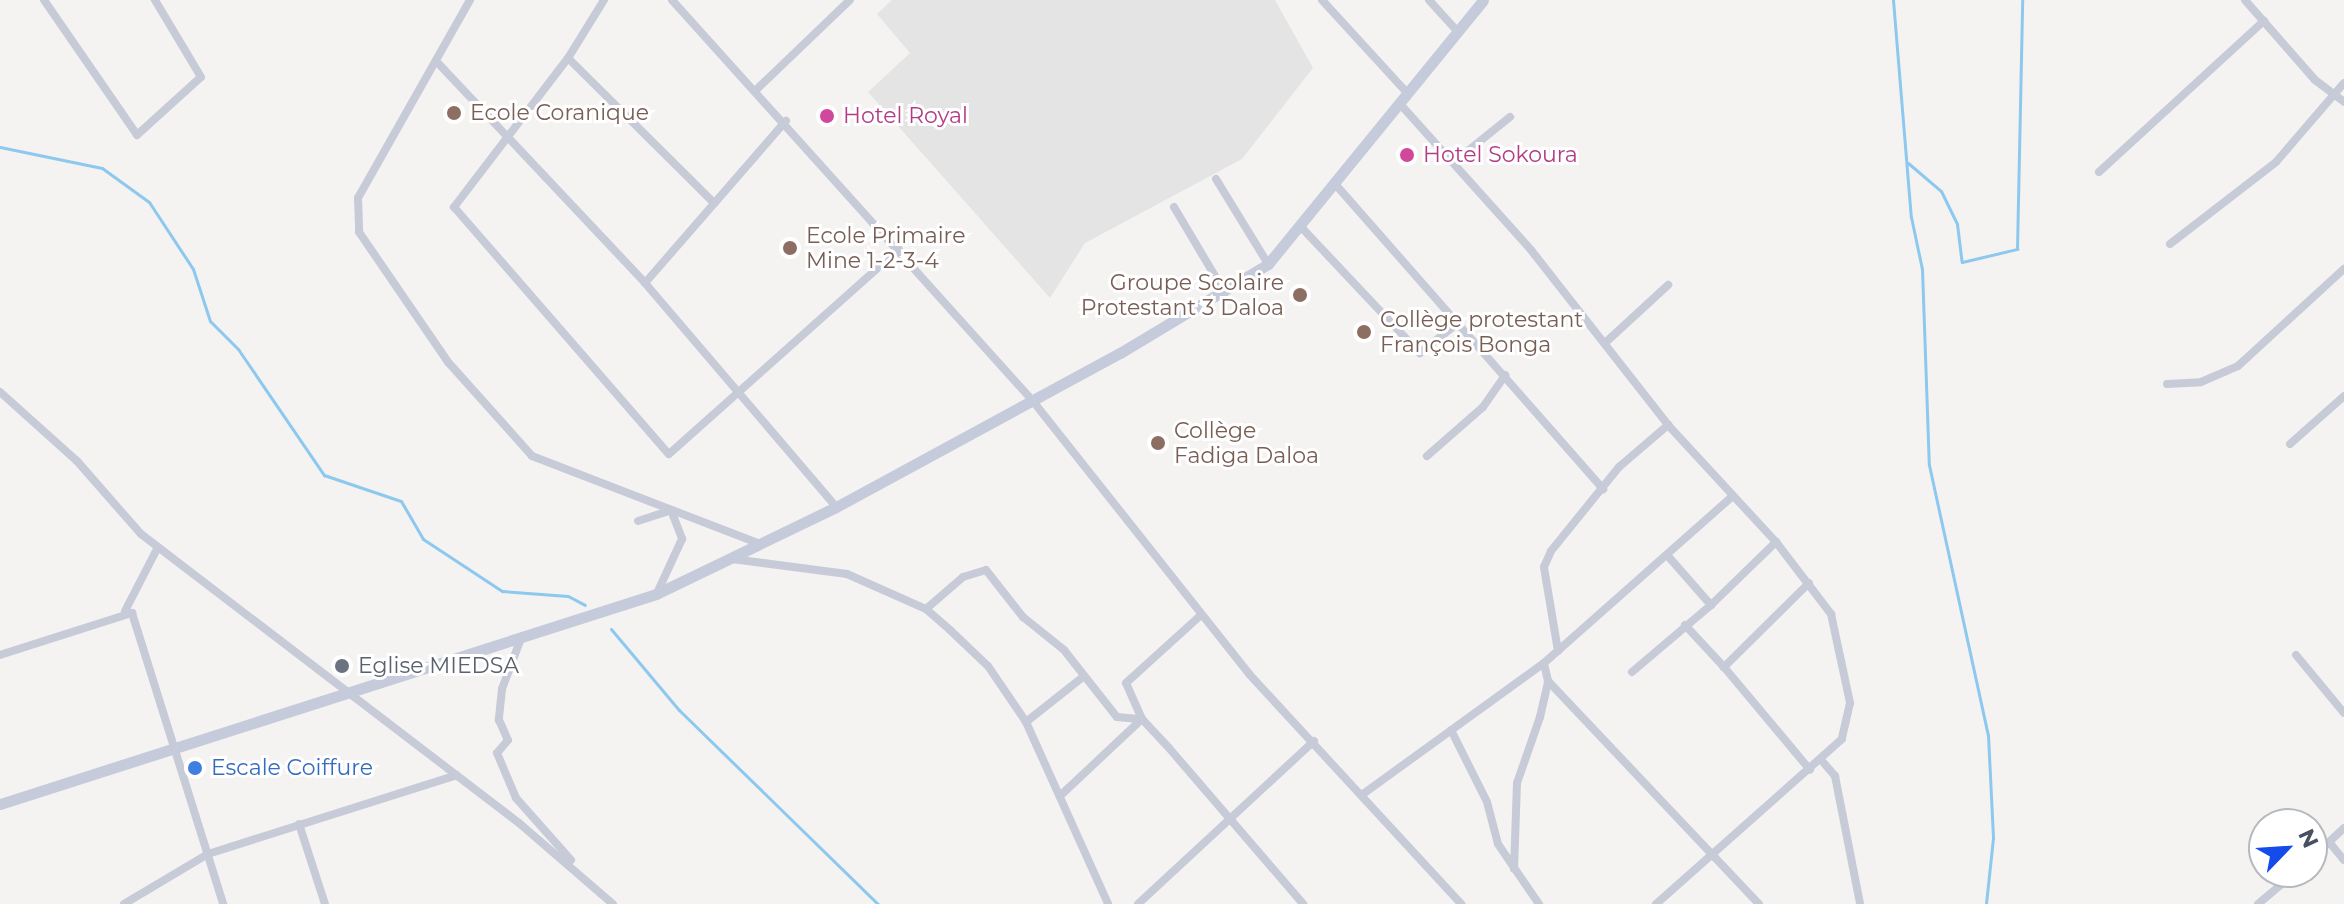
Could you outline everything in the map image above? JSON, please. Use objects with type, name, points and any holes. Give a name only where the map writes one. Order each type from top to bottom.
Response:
[{"type":"street","points":[[44,0],[137,135],[201,77],[157,1]]},
{"type":"street","points":[[470,0],[354,208],[359,232],[410,312],[532,456],[761,545]]},
{"type":"street","points":[[604,0],[568,58],[510,138],[456,198],[454,207],[669,454],[899,249]]},
{"type":"street","points":[[672,0],[786,121],[1032,400],[1201,615],[1461,904]]},
{"type":"street","points":[[756,90],[850,0]]},
{"type":"street","points":[[1322,0],[1605,343],[1668,425],[1776,542],[1830,610],[1850,703],[1842,739],[1822,761],[1713,859],[1656,904]]},
{"type":"street","points":[[1429,0],[1458,32]]},
{"type":"street","points":[[0,804],[520,641],[656,594],[836,507],[1225,294],[1268,264],[1302,228],[1483,0]]},
{"type":"street","points":[[2245,0],[2315,80],[2335,91],[2344,102]]},
{"type":"street","points":[[2099,172],[2264,21]]},
{"type":"street","points":[[568,58],[714,203]]},
{"type":"street","points":[[437,62],[645,283],[836,507]]},
{"type":"street","points":[[2170,244],[2276,162],[2344,83]]},
{"type":"street","points":[[1454,162],[1510,117]]},
{"type":"street","points":[[645,283],[786,121]]},
{"type":"street","points":[[1216,179],[1268,264]]},
{"type":"street","points":[[1336,185],[1603,489]]},
{"type":"street","points":[[1174,207],[1225,294]]},
{"type":"street","points":[[1302,228],[1420,353],[1459,322]]},
{"type":"street","points":[[2167,384],[2201,382],[2238,366],[2344,269]]},
{"type":"street","points":[[1605,343],[1668,285]]},
{"type":"street","points":[[1427,456],[1483,407],[1505,375]]},
{"type":"street","points":[[0,392],[158,547],[353,693],[613,904]]},
{"type":"street","points":[[2290,444],[2344,396]]},
{"type":"street","points":[[1558,651],[1544,567],[1557,540],[1668,425]]},
{"type":"street","points":[[1363,794],[1544,663],[1733,496]]},
{"type":"street","points":[[638,521],[671,510],[682,539],[656,594]]},
{"type":"street","points":[[1632,672],[1711,605],[1776,542]]},
{"type":"street","points":[[0,655],[125,611],[158,547]]},
{"type":"street","points":[[1667,555],[1711,605]]},
{"type":"street","points":[[732,559],[836,571],[926,609],[988,666],[1026,722],[1108,904]]},
{"type":"street","points":[[926,609],[963,577],[986,570],[1122,722],[1142,719]]},
{"type":"street","points":[[1724,667],[1809,583]]},
{"type":"street","points":[[125,611],[137,620],[173,749],[223,904]]},
{"type":"street","points":[[1201,615],[1126,683],[1142,719],[1303,904]]},
{"type":"street","points":[[1685,625],[1810,770]]},
{"type":"street","points":[[520,641],[500,698],[499,720],[507,743],[497,753],[516,798],[594,886]]},
{"type":"street","points":[[2296,655],[2344,713]]},
{"type":"street","points":[[1514,869],[1517,783],[1548,681],[1544,663]]},
{"type":"street","points":[[1026,722],[1084,676]]},
{"type":"street","points":[[1548,681],[1713,859],[1759,904]]},
{"type":"street","points":[[1061,795],[1142,719]]},
{"type":"street","points":[[1451,730],[1514,869],[1539,904]]},
{"type":"street","points":[[1138,904],[1232,821],[1314,741]]},
{"type":"street","points":[[1822,761],[1835,776],[1860,904]]},
{"type":"street","points":[[124,904],[208,854],[457,775]]},
{"type":"street","points":[[299,824],[325,904]]},
{"type":"street","points":[[2344,828],[2330,843],[2344,860]]},
{"type":"street","points":[[2261,903],[2278,888]]},
{"type":"shaded area","points":[[892,0],[1275,0],[1313,68],[1242,159],[1085,243],[1050,298],[868,92],[910,53],[877,14]]},
{"type":"waterway","points":[[1893,0],[1911,217],[1922,269],[1929,465],[1988,735],[1993,838],[1986,904]]},
{"type":"waterway","points":[[1908,163],[1941,191],[1957,224],[1962,262],[2017,249],[2022,0]]},
{"type":"waterway","points":[[0,147],[102,168],[149,202],[193,269],[210,321],[238,349],[324,475],[401,501],[423,539],[502,591],[568,596],[585,605]]},
{"type":"waterway","points":[[611,629],[679,710],[878,904]]},
{"type":"place","name":"Ecole Coranique","points":[[454,113]]},
{"type":"place","name":"Hotel Royal","points":[[827,116]]},
{"type":"place","name":"Hotel Sokoura","points":[[1407,155]]},
{"type":"place","name":"Ecole Primaire Mine 1-2-3-4","points":[[790,248]]},
{"type":"place","name":"Groupe Scolaire Protestant 3 Daloa","points":[[1300,295]]},
{"type":"place","name":"Collège protestant François Bonga","points":[[1364,332]]},
{"type":"place","name":"Collège Fadiga Daloa","points":[[1158,443]]},
{"type":"place","name":"Eglise MIEDSA","points":[[342,666]]},
{"type":"place","name":"Escale Coiffure","points":[[195,768]]}]
